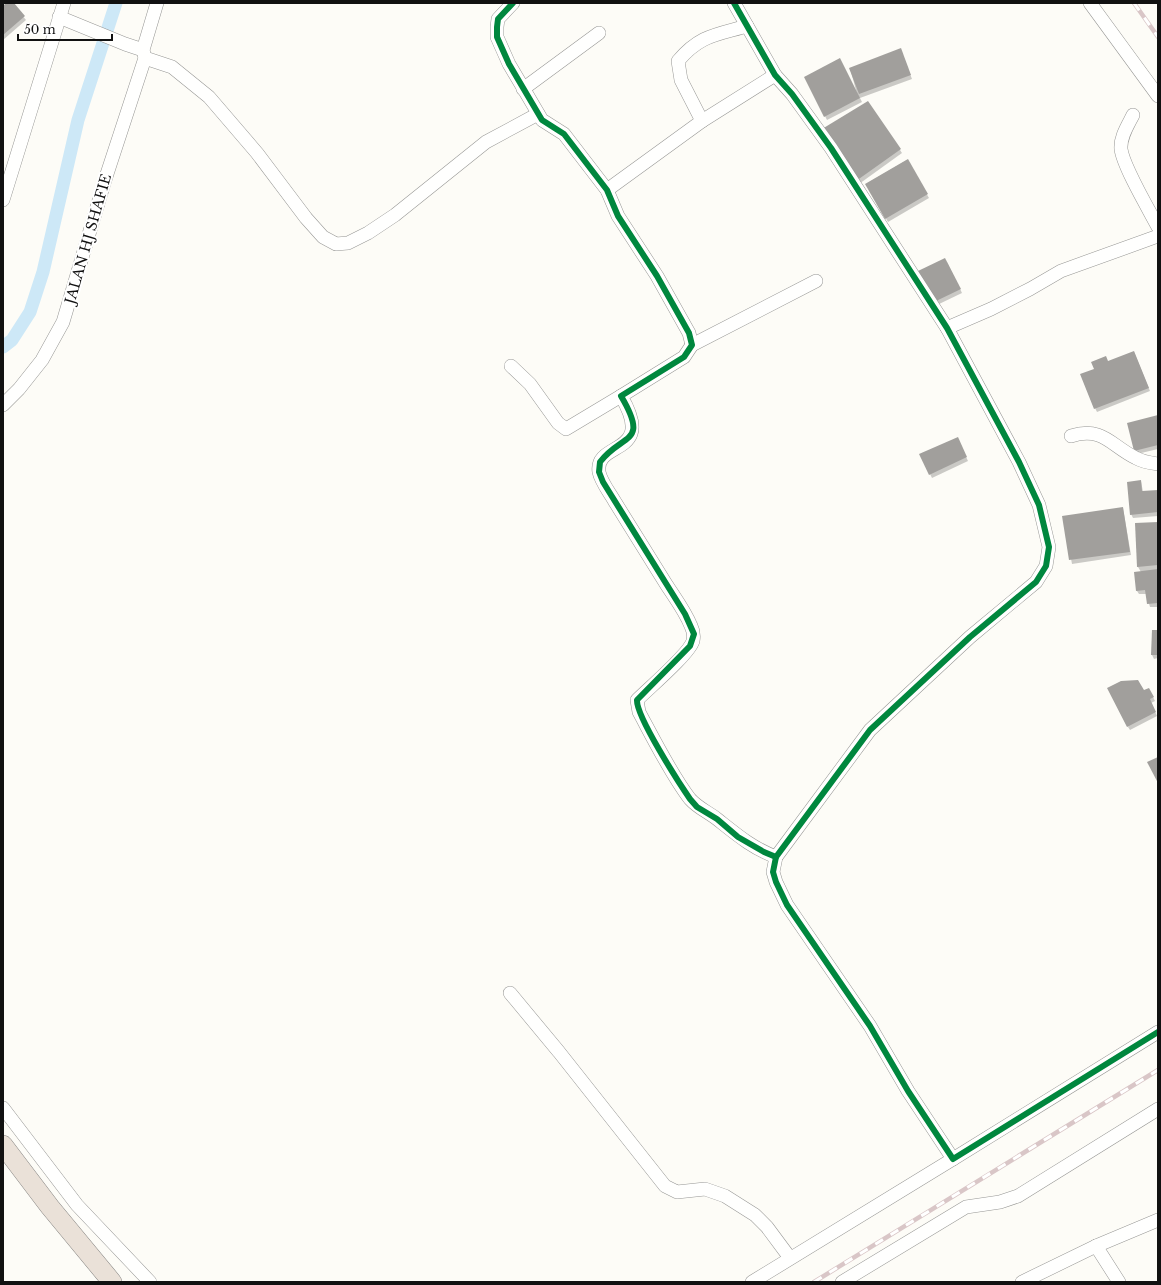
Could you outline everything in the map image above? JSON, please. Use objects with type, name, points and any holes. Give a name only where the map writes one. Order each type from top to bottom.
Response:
[{"type":"highway","points":[[3,1145],[50,1207],[112,1282]]},
{"type":"street","points":[[3,200],[64,3]]},
{"type":"street","name":"JALAN HJ SHAFIE","points":[[3,405],[19,389],[42,360],[63,322],[144,54],[157,3]]},
{"type":"street","points":[[513,3],[498,19],[497,37],[509,64],[542,120],[564,134],[607,190],[618,216],[657,276],[689,333],[692,345]]},
{"type":"street","points":[[734,3],[775,75],[792,94],[831,148],[946,328],[1019,462],[1039,505],[1049,547],[1047,561],[1036,582],[970,637],[870,730],[776,857],[773,872],[787,905],[870,1026],[908,1091],[953,1160]]},
{"type":"street","points":[[1090,3],[1158,96]]},
{"type":"street","points":[[59,17],[72,21],[125,44],[172,67],[209,97],[257,153],[306,218],[323,237],[336,244],[348,243],[368,233],[395,215],[486,142],[538,114]]},
{"type":"street","points":[[702,121],[681,80],[678,61],[686,52],[702,39],[747,26]]},
{"type":"street","points":[[523,88],[599,33]]},
{"type":"street","points":[[607,190],[702,121],[775,75]]},
{"type":"street","points":[[1133,115],[1123,135],[1121,149],[1124,161],[1158,227]]},
{"type":"street","points":[[946,328],[991,309],[1030,290],[1061,271],[1158,236]]},
{"type":"street","points":[[511,366],[530,384],[558,423],[566,429],[684,356],[692,345],[816,281]]},
{"type":"street","points":[[621,396],[634,427],[632,435],[604,457],[600,462],[599,472],[626,520],[685,614],[694,634],[693,640],[686,652],[637,700],[637,704],[647,726],[690,799],[698,807],[717,819],[738,837],[776,857]]},
{"type":"street","points":[[1071,436],[1086,432],[1093,433],[1112,442],[1137,459],[1158,464]]},
{"type":"street","points":[[510,994],[559,1052],[665,1186],[676,1192],[705,1189],[725,1196],[755,1215],[767,1227],[790,1258]]},
{"type":"street","points":[[752,1282],[953,1160],[1158,1032]]},
{"type":"street","points":[[3,1108],[77,1205],[150,1282]]},
{"type":"street","points":[[842,1282],[966,1207],[1000,1202],[1018,1196],[1158,1110]]},
{"type":"street","points":[[1022,1282],[1096,1246],[1158,1220]]},
{"type":"street","points":[[1096,1246],[1119,1282]]},
{"type":"building","points":[[6,3],[14,3],[25,16],[3,35],[3,6]]},
{"type":"building","points":[[901,48],[911,75],[859,94],[849,68]]},
{"type":"building","points":[[840,58],[860,98],[824,117],[804,77]]},
{"type":"building","points":[[868,101],[901,149],[856,181],[822,129]]},
{"type":"building","points":[[908,159],[928,194],[885,219],[865,184]]},
{"type":"building","points":[[945,258],[961,289],[934,302],[918,271]]},
{"type":"building","points":[[1134,351],[1149,388],[1094,409],[1080,374],[1094,369],[1091,362],[1106,356],[1108,361]]},
{"type":"building","points":[[1158,415],[1158,445],[1134,451],[1127,423]]},
{"type":"building","points":[[958,437],[967,457],[929,475],[919,454]]},
{"type":"building","points":[[1141,480],[1142,491],[1158,490],[1158,512],[1130,515],[1127,482]]},
{"type":"building","points":[[1123,507],[1130,552],[1069,560],[1062,516]]},
{"type":"building","points":[[1158,522],[1158,565],[1137,567],[1135,523]]},
{"type":"building","points":[[1158,569],[1158,603],[1147,604],[1145,590],[1136,591],[1134,572]]},
{"type":"building","points":[[1152,630],[1158,630],[1158,655],[1151,655]]},
{"type":"building","points":[[1138,680],[1144,690],[1149,688],[1154,697],[1150,699],[1156,712],[1127,727],[1107,688],[1121,681]]},
{"type":"building","points":[[1158,757],[1158,783],[1147,762]]},
{"type":"waterway","points":[[3,347],[12,340],[30,312],[43,272],[78,120],[116,3]]},
{"type":"railway","points":[[1134,3],[1158,37]]},
{"type":"railway","points":[[814,1282],[1158,1070]]},
{"type":"cycle path","points":[[513,3],[498,19],[497,27],[497,37],[509,64],[542,120],[564,134],[607,190],[618,216],[657,276],[689,333],[692,345],[684,357],[621,396],[633,423],[633,431],[630,436],[608,453],[600,462],[599,472],[603,482],[685,614],[694,634],[690,646],[637,700],[639,708],[643,720],[659,750],[690,799],[697,807],[717,819],[738,837],[776,857]]},
{"type":"cycle path","points":[[734,3],[775,75],[792,94],[831,148],[947,328],[1019,462],[1039,505],[1049,547],[1046,566],[1036,582],[970,637],[870,730],[776,857],[773,872],[776,882],[787,905],[870,1026],[908,1091],[953,1159],[1158,1032]]}]
